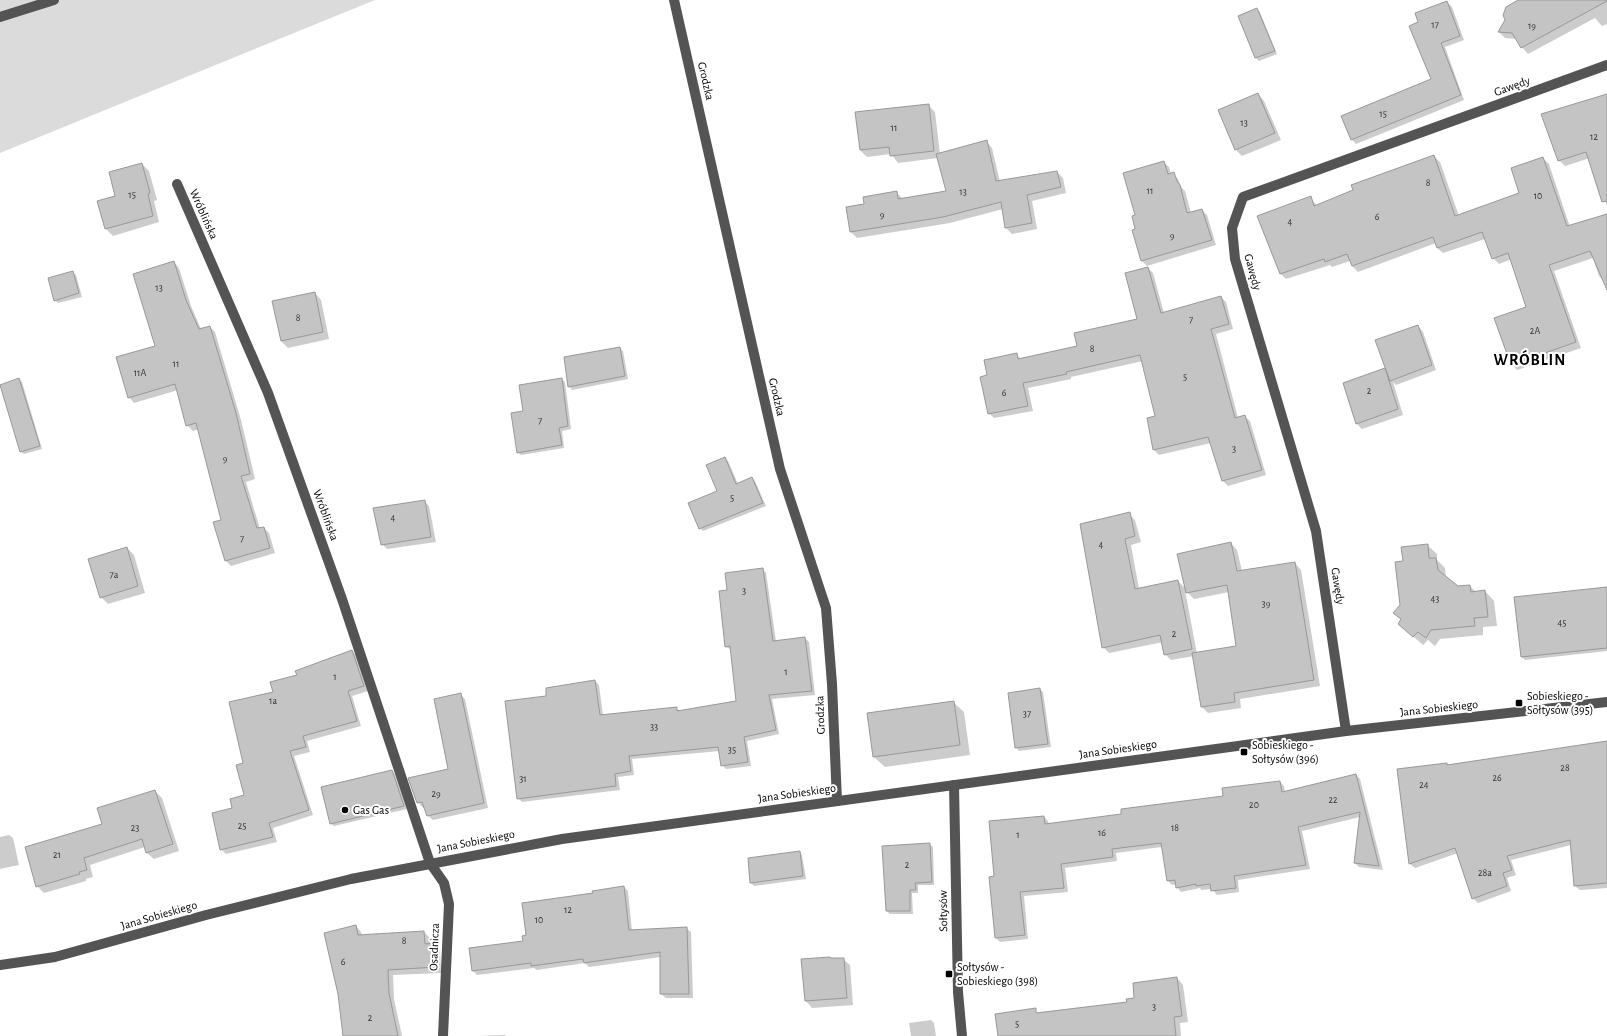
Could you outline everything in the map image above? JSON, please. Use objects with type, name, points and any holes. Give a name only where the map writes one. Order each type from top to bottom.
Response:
[{"type":"street","points":[[0,17],[54,0]]},
{"type":"street","name":"Grodzka","points":[[674,0],[780,469],[826,608],[832,684],[837,801]]},
{"type":"street","name":"Gawędy","points":[[1346,731],[1316,531],[1235,259],[1232,228],[1243,197],[1607,65]]},
{"type":"street","name":"Wróblińska","points":[[176,184],[268,393],[345,606],[430,863]]},
{"type":"street","name":"Jana Sobieskiego","points":[[0,966],[55,957],[206,915],[351,879],[562,839],[1346,731],[1607,702]]},
{"type":"street","name":"Sołtysów","points":[[954,785],[958,992],[962,1036]]},
{"type":"street","name":"Osadnicza","points":[[430,863],[444,883],[448,904],[443,1036]]},
{"type":"shaded area","points":[[0,0],[375,0],[0,153]]},
{"type":"building","points":[[1518,0],[1607,1],[1521,48],[1512,33],[1498,32],[1505,20],[1503,15],[1506,7]]},
{"type":"building","points":[[1447,1],[1460,36],[1441,43],[1461,95],[1351,140],[1341,116],[1431,79],[1409,26],[1418,22],[1415,13]]},
{"type":"building","points":[[1257,8],[1275,51],[1255,58],[1238,16]]},
{"type":"building","points":[[1258,93],[1275,133],[1235,150],[1218,110]]},
{"type":"building","points":[[1607,94],[1607,201],[1602,202],[1586,152],[1558,161],[1541,114]]},
{"type":"building","points":[[929,104],[934,151],[890,156],[889,147],[860,150],[855,112]]},
{"type":"building","points":[[987,140],[996,181],[1057,171],[1061,187],[1027,195],[1032,223],[1005,228],[1001,202],[943,217],[850,232],[846,207],[864,204],[863,197],[897,191],[898,199],[946,191],[936,154]]},
{"type":"building","points":[[1434,155],[1455,216],[1519,193],[1511,168],[1543,157],[1567,226],[1607,214],[1607,290],[1590,251],[1549,265],[1576,342],[1511,365],[1494,318],[1526,307],[1508,253],[1492,259],[1482,232],[1437,248],[1433,237],[1352,266],[1347,254],[1325,262],[1324,259],[1280,274],[1257,216],[1311,196],[1314,206],[1353,190],[1351,185]]},
{"type":"building","points":[[1164,161],[1168,174],[1174,172],[1180,185],[1187,213],[1202,209],[1212,240],[1141,261],[1132,230],[1135,229],[1132,216],[1135,215],[1123,173]]},
{"type":"building","points":[[142,163],[150,193],[148,194],[153,216],[105,229],[97,201],[115,196],[109,172]]},
{"type":"building","points":[[174,261],[186,300],[199,329],[210,326],[236,413],[250,474],[241,476],[257,528],[264,527],[270,548],[225,561],[213,522],[221,520],[196,423],[186,426],[175,384],[128,398],[116,357],[155,346],[133,274]]},
{"type":"building","points":[[1148,267],[1161,313],[1221,296],[1229,324],[1211,329],[1235,418],[1245,415],[1262,470],[1222,481],[1208,437],[1153,450],[1147,418],[1155,416],[1140,355],[1066,372],[1067,374],[1023,383],[1028,406],[988,414],[980,377],[987,375],[984,360],[1017,353],[1018,359],[1077,346],[1074,333],[1137,319],[1125,273]]},
{"type":"building","points":[[73,271],[79,293],[54,301],[48,278]]},
{"type":"building","points":[[315,292],[323,332],[281,341],[272,301]]},
{"type":"building","points":[[1418,325],[1432,365],[1390,381],[1375,340]]},
{"type":"building","points":[[620,347],[625,376],[568,387],[564,357]]},
{"type":"building","points":[[1385,368],[1398,409],[1356,424],[1343,383]]},
{"type":"building","points":[[19,378],[40,446],[20,452],[0,385]]},
{"type":"building","points":[[562,378],[568,426],[559,428],[562,445],[517,453],[511,413],[523,411],[519,385]]},
{"type":"building","points":[[725,457],[736,484],[752,477],[763,503],[699,529],[688,503],[717,491],[706,465]]},
{"type":"building","points":[[425,500],[431,537],[381,545],[373,508]]},
{"type":"building","points":[[1130,512],[1135,536],[1125,539],[1135,589],[1178,580],[1192,649],[1164,655],[1160,635],[1102,648],[1080,524]]},
{"type":"building","points":[[1231,542],[1237,571],[1295,562],[1314,680],[1234,693],[1235,702],[1201,707],[1192,653],[1236,646],[1227,585],[1186,593],[1177,554]]},
{"type":"building","points":[[1428,544],[1429,558],[1436,558],[1438,570],[1458,586],[1470,585],[1471,592],[1485,590],[1488,617],[1474,618],[1475,626],[1431,630],[1426,638],[1418,632],[1413,637],[1398,624],[1401,619],[1393,613],[1400,605],[1395,562],[1403,561],[1401,547]]},
{"type":"building","points":[[127,547],[138,586],[100,598],[88,559]]},
{"type":"building","points":[[763,568],[773,641],[805,637],[812,691],[769,695],[776,730],[744,737],[748,762],[721,766],[718,747],[629,756],[631,771],[615,774],[616,786],[517,799],[505,701],[546,696],[546,688],[595,680],[600,715],[677,707],[677,711],[736,701],[730,646],[725,647],[719,591],[727,590],[725,573]]},
{"type":"building","points":[[1607,587],[1607,648],[1521,657],[1514,597]]},
{"type":"building","points":[[352,650],[364,686],[348,691],[357,721],[303,736],[306,747],[290,751],[309,810],[269,823],[273,837],[220,850],[212,813],[232,808],[230,799],[244,795],[236,765],[243,763],[229,702],[273,692],[270,682],[297,675],[295,671]]},
{"type":"building","points":[[1040,688],[1048,744],[1015,748],[1008,693]]},
{"type":"building","points":[[461,693],[484,803],[427,816],[422,802],[417,803],[408,778],[448,769],[434,699]]},
{"type":"building","points":[[954,701],[960,745],[873,757],[867,713]]},
{"type":"building","points":[[1607,741],[1607,883],[1574,886],[1570,840],[1507,856],[1512,870],[1503,873],[1507,886],[1472,899],[1455,848],[1409,864],[1397,769],[1447,763],[1447,765]]},
{"type":"building","points":[[392,770],[404,806],[330,824],[321,787]]},
{"type":"building","points":[[1356,774],[1379,866],[1354,863],[1360,812],[1298,827],[1306,865],[1234,876],[1236,888],[1211,891],[1210,884],[1196,886],[1196,884],[1176,888],[1175,880],[1167,881],[1161,843],[1112,849],[1113,857],[1061,864],[1064,888],[1020,892],[1025,935],[995,938],[989,877],[994,876],[989,821],[1044,816],[1045,824],[1121,814],[1121,809],[1223,796],[1222,788],[1280,781],[1282,792]]},
{"type":"building","points":[[155,790],[173,844],[146,853],[142,839],[84,858],[87,870],[79,872],[80,874],[36,887],[25,847],[102,824],[97,808]]},
{"type":"building","points":[[930,843],[932,882],[915,883],[916,890],[910,890],[910,911],[886,911],[882,846]]},
{"type":"building","points":[[800,851],[803,876],[750,883],[748,858]]},
{"type":"building","points":[[624,886],[629,930],[687,927],[689,994],[660,994],[660,952],[584,963],[583,959],[531,966],[531,963],[472,971],[469,948],[523,941],[522,936],[526,935],[522,903],[593,893],[592,891]]},
{"type":"building","points":[[356,925],[358,935],[424,931],[425,944],[435,943],[436,967],[388,970],[389,993],[398,1036],[343,1036],[338,994],[324,933]]},
{"type":"building","points":[[830,957],[844,958],[847,998],[805,1001],[801,959]]},
{"type":"building","points":[[1177,977],[1182,1016],[1174,1017],[1176,1036],[998,1036],[995,1014],[1036,1008],[1036,1013],[1127,1002],[1126,999],[1134,998],[1133,983]]},
{"type":"place","name":"Sobieskiego - Sołtysów (395)","points":[[1519,703]]},
{"type":"place","name":"Sobieskiego - Sołtysów (396)","points":[[1244,752]]},
{"type":"place","name":"Gas Gas","points":[[345,810]]},
{"type":"place","name":"Sołtysów - Sobieskiego (398)","points":[[949,974]]},
{"type":"district","name":"WRÓBLIN","points":[[1530,359]]}]
